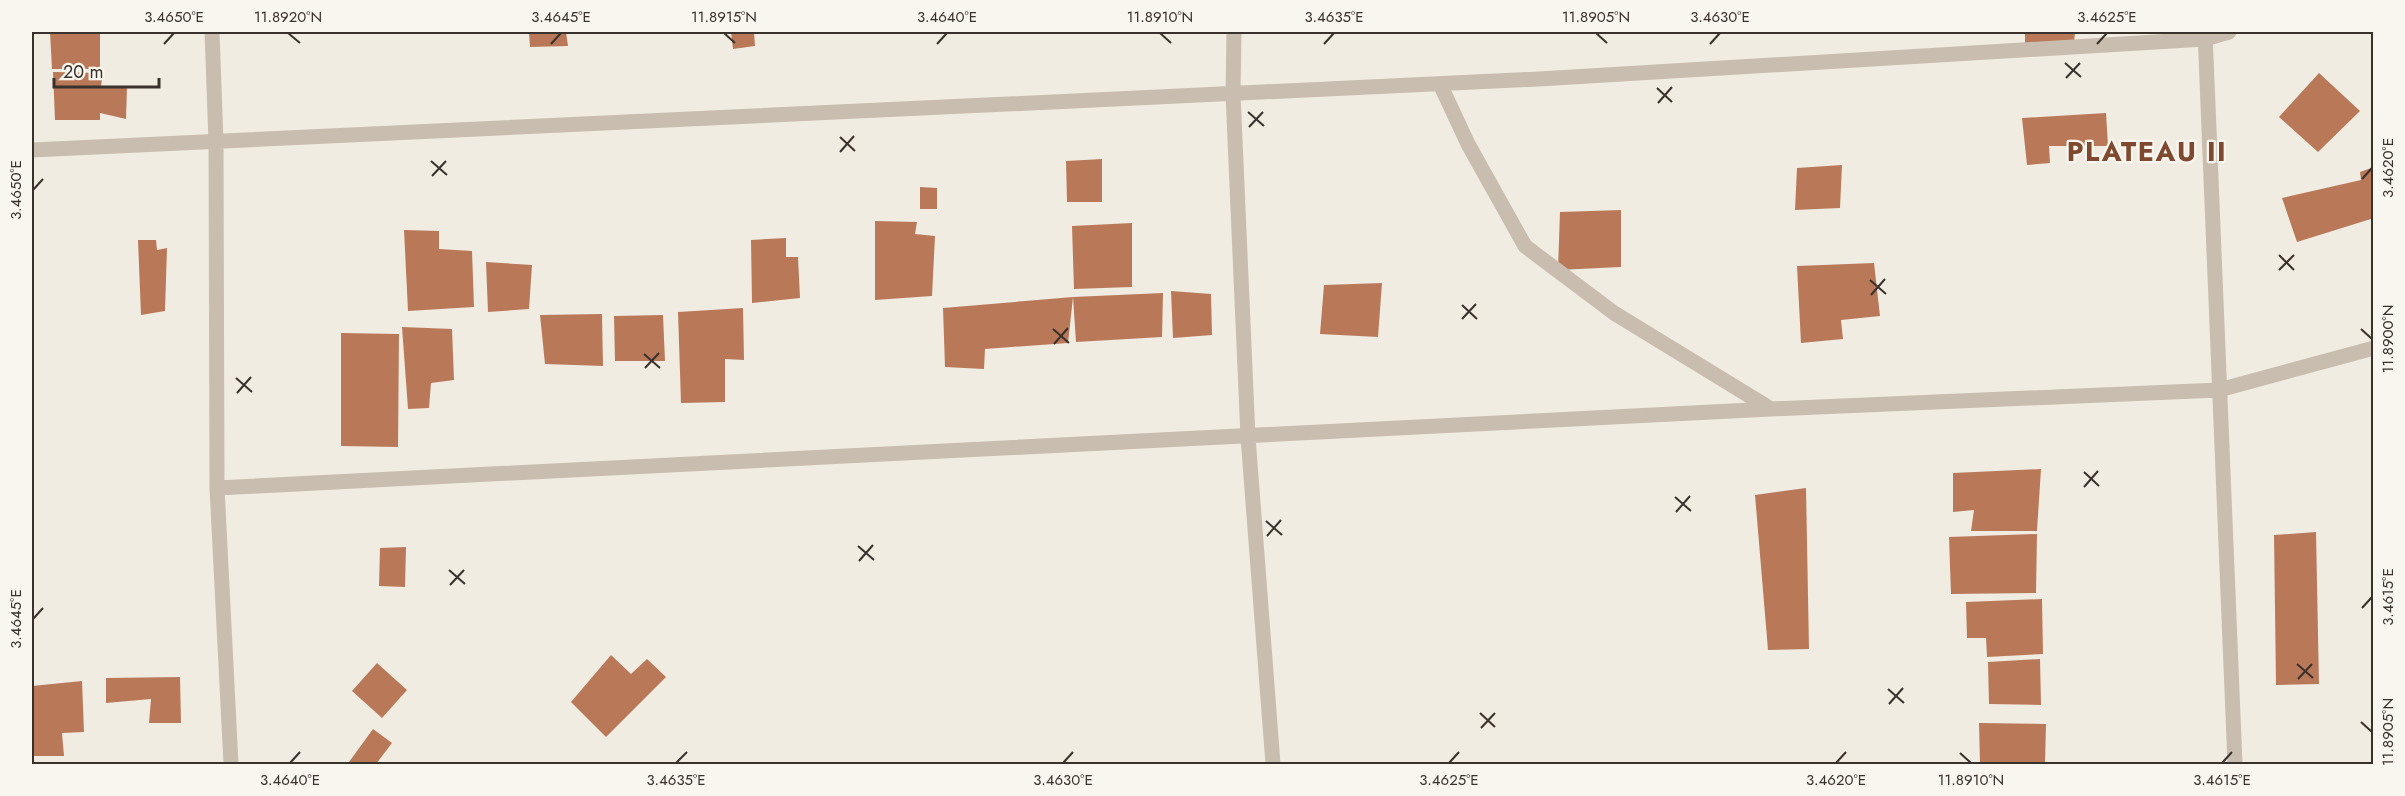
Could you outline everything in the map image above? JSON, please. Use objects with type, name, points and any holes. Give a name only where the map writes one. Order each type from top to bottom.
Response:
[{"type":"street","points":[[212,32],[216,142],[217,488],[231,765]]},
{"type":"street","points":[[1234,32],[1233,94],[1248,437],[1274,765]]},
{"type":"street","points":[[32,150],[1440,84],[2229,32]]},
{"type":"street","points":[[2205,35],[2235,765]]},
{"type":"street","points":[[1440,84],[1468,144],[1525,246],[1614,313],[1771,410]]},
{"type":"street","points":[[217,488],[1771,410],[2219,390],[2373,348]]},
{"type":"building","points":[[50,32],[100,32],[100,69],[52,69]]},
{"type":"building","points":[[529,32],[566,32],[568,46],[530,47]]},
{"type":"building","points":[[731,32],[754,32],[755,46],[733,49]]},
{"type":"building","points":[[2025,32],[2075,32],[2074,44],[2025,48]]},
{"type":"building","points":[[53,72],[103,73],[101,86],[127,87],[126,119],[100,113],[100,120],[55,120]]},
{"type":"building","points":[[2319,73],[2360,111],[2318,152],[2279,117]]},
{"type":"building","points":[[2106,113],[2108,146],[2049,146],[2050,163],[2027,165],[2022,118]]},
{"type":"building","points":[[1102,159],[1102,202],[1067,202],[1066,161]]},
{"type":"building","points":[[1842,165],[1840,208],[1795,210],[1797,168]]},
{"type":"building","points":[[2374,167],[2374,218],[2297,242],[2282,198],[2361,180],[2360,172]]},
{"type":"building","points":[[920,187],[937,188],[937,209],[920,209]]},
{"type":"building","points":[[1621,210],[1621,267],[1558,270],[1560,212]]},
{"type":"building","points":[[875,221],[917,222],[915,234],[935,236],[932,296],[875,300]]},
{"type":"building","points":[[1132,223],[1132,287],[1074,289],[1072,226]]},
{"type":"building","points":[[404,230],[439,231],[439,249],[472,251],[474,307],[408,311]]},
{"type":"building","points":[[786,238],[786,257],[798,257],[800,298],[752,303],[751,240]]},
{"type":"building","points":[[138,240],[156,240],[157,250],[167,248],[165,311],[141,315]]},
{"type":"building","points":[[486,262],[532,265],[529,309],[488,312]]},
{"type":"building","points":[[1874,263],[1880,316],[1841,320],[1843,339],[1801,343],[1797,266]]},
{"type":"building","points":[[1382,283],[1378,337],[1320,334],[1324,285]]},
{"type":"building","points":[[1171,291],[1211,294],[1212,335],[1173,338]]},
{"type":"building","points":[[1163,293],[1162,337],[1076,342],[1073,297]]},
{"type":"building","points":[[1073,297],[1068,343],[985,349],[984,369],[945,367],[943,308]]},
{"type":"building","points":[[743,308],[744,360],[725,359],[725,402],[681,403],[678,312]]},
{"type":"building","points":[[602,314],[603,366],[545,364],[540,315]]},
{"type":"building","points":[[663,315],[665,361],[615,361],[614,316]]},
{"type":"building","points":[[402,327],[452,329],[454,380],[431,383],[429,408],[408,409]]},
{"type":"building","points":[[341,333],[399,334],[398,447],[341,446]]},
{"type":"building","points":[[2041,469],[2037,531],[1971,531],[1974,510],[1953,512],[1953,473]]},
{"type":"building","points":[[1806,488],[1809,649],[1768,650],[1755,495]]},
{"type":"building","points":[[2316,532],[2319,684],[2276,685],[2274,535]]},
{"type":"building","points":[[2037,534],[2036,593],[1951,594],[1949,537]]},
{"type":"building","points":[[406,547],[405,587],[379,586],[380,548]]},
{"type":"building","points":[[2042,599],[2043,654],[1987,657],[1986,638],[1967,638],[1966,602]]},
{"type":"building","points":[[611,655],[631,674],[647,659],[666,677],[606,737],[571,702]]},
{"type":"building","points":[[2040,659],[2041,705],[1989,704],[1988,662]]},
{"type":"building","points":[[377,663],[407,690],[382,718],[352,691]]},
{"type":"building","points":[[180,677],[181,723],[149,723],[151,699],[106,703],[106,678]]},
{"type":"building","points":[[82,681],[84,732],[62,733],[64,756],[32,756],[32,686]]},
{"type":"building","points":[[1979,723],[2046,724],[2045,764],[1980,764]]},
{"type":"building","points":[[373,729],[392,743],[376,764],[352,764],[349,762]]},
{"type":"district","name":"PLATEAU II","points":[[2147,151]]}]
